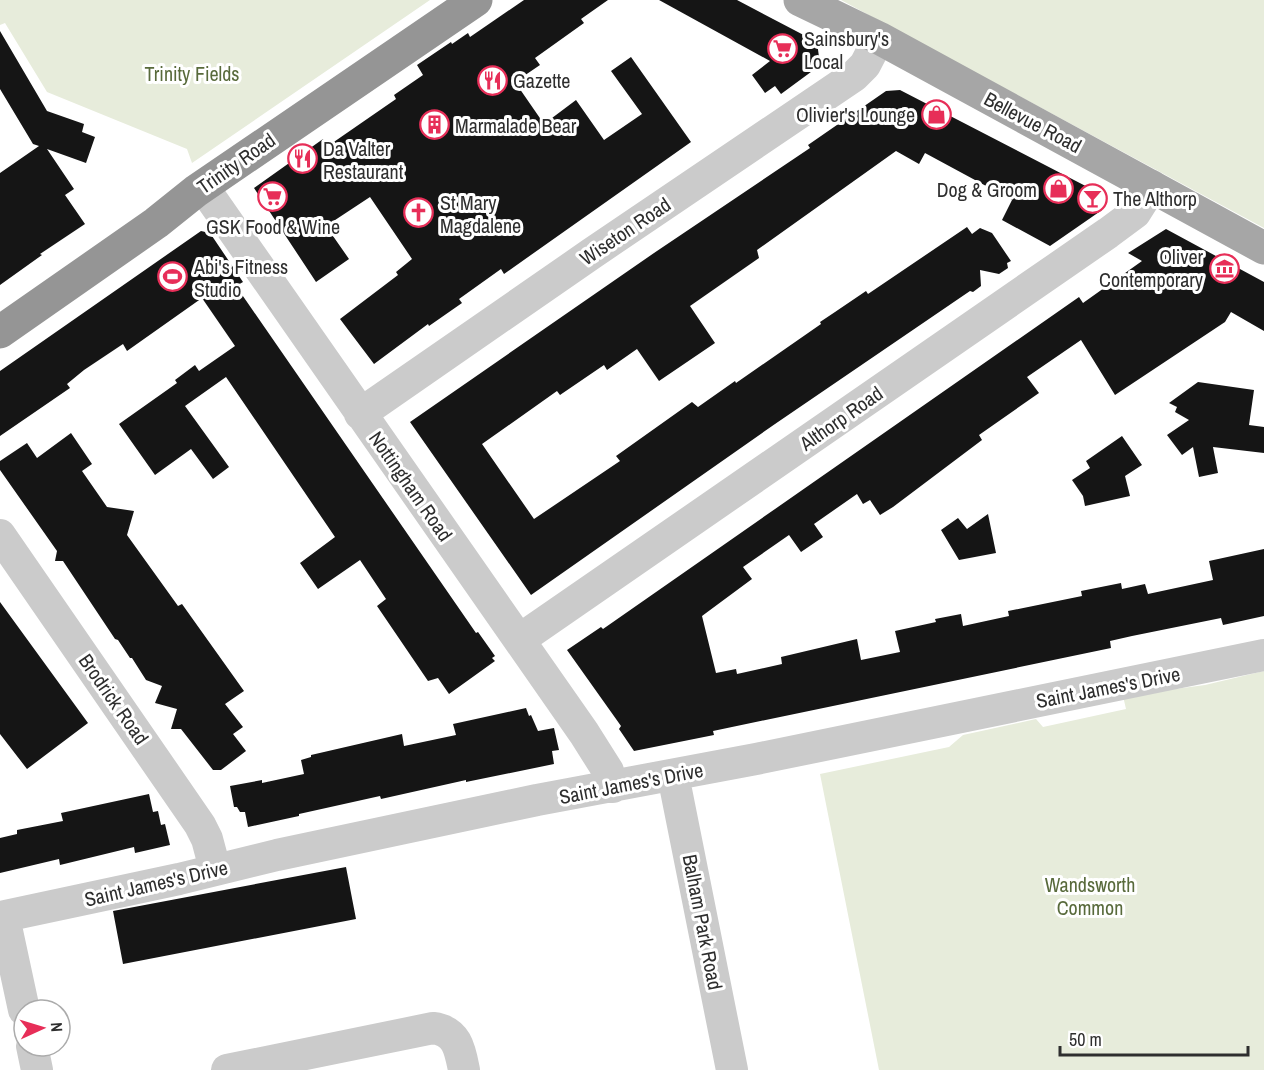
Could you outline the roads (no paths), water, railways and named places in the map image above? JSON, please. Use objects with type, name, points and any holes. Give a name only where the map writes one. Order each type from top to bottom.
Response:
[{"type":"highway","name":"Trinity Road","points":[[0,332],[156,223],[203,187],[476,0]]},
{"type":"main road","name":"Bellevue Road","points":[[800,0],[879,38],[1264,248]]},
{"type":"street","name":"Wiseton Road","points":[[360,414],[854,76],[865,66],[879,38]]},
{"type":"street","name":"Althorp Road","points":[[519,640],[1108,233],[1135,213],[1152,186]]},
{"type":"street","name":"Nottingham Road","points":[[203,187],[519,640],[608,771],[613,787]]},
{"type":"street","name":"Brodrick Road","points":[[0,535],[200,825],[207,839],[215,870]]},
{"type":"street","name":"Saint James's Drive","points":[[2,917],[514,805],[674,775],[1264,655]]},
{"type":"street","name":"Balham Park Road","points":[[674,775],[732,1070]]},
{"type":"street","points":[[2,917],[21,998]]},
{"type":"street","points":[[227,1070],[433,1028],[441,1029],[456,1040],[464,1070]]},
{"type":"place","name":"Sainsbury's Local","points":[[783,49]]},
{"type":"place","name":"Gazette","points":[[492,80]]},
{"type":"place","name":"Olivier's Lounge","points":[[936,114]]},
{"type":"place","name":"Marmalade Bear","points":[[434,125]]},
{"type":"place","name":"Da Valter Restaurant","points":[[302,159]]},
{"type":"place","name":"Dog & Groom","points":[[1058,189]]},
{"type":"place","name":"GSK Food & Wine","points":[[273,196]]},
{"type":"place","name":"The Althorp","points":[[1092,198]]},
{"type":"place","name":"St Mary Magdalene","points":[[419,213]]},
{"type":"place","name":"Oliver Contemporary","points":[[1224,268]]},
{"type":"place","name":"Abi's Fitness Studio","points":[[173,277]]},
{"type":"park label","name":"Trinity Fields","points":[[192,73]]},
{"type":"park label","name":"Wandsworth Common","points":[[1090,896]]}]
